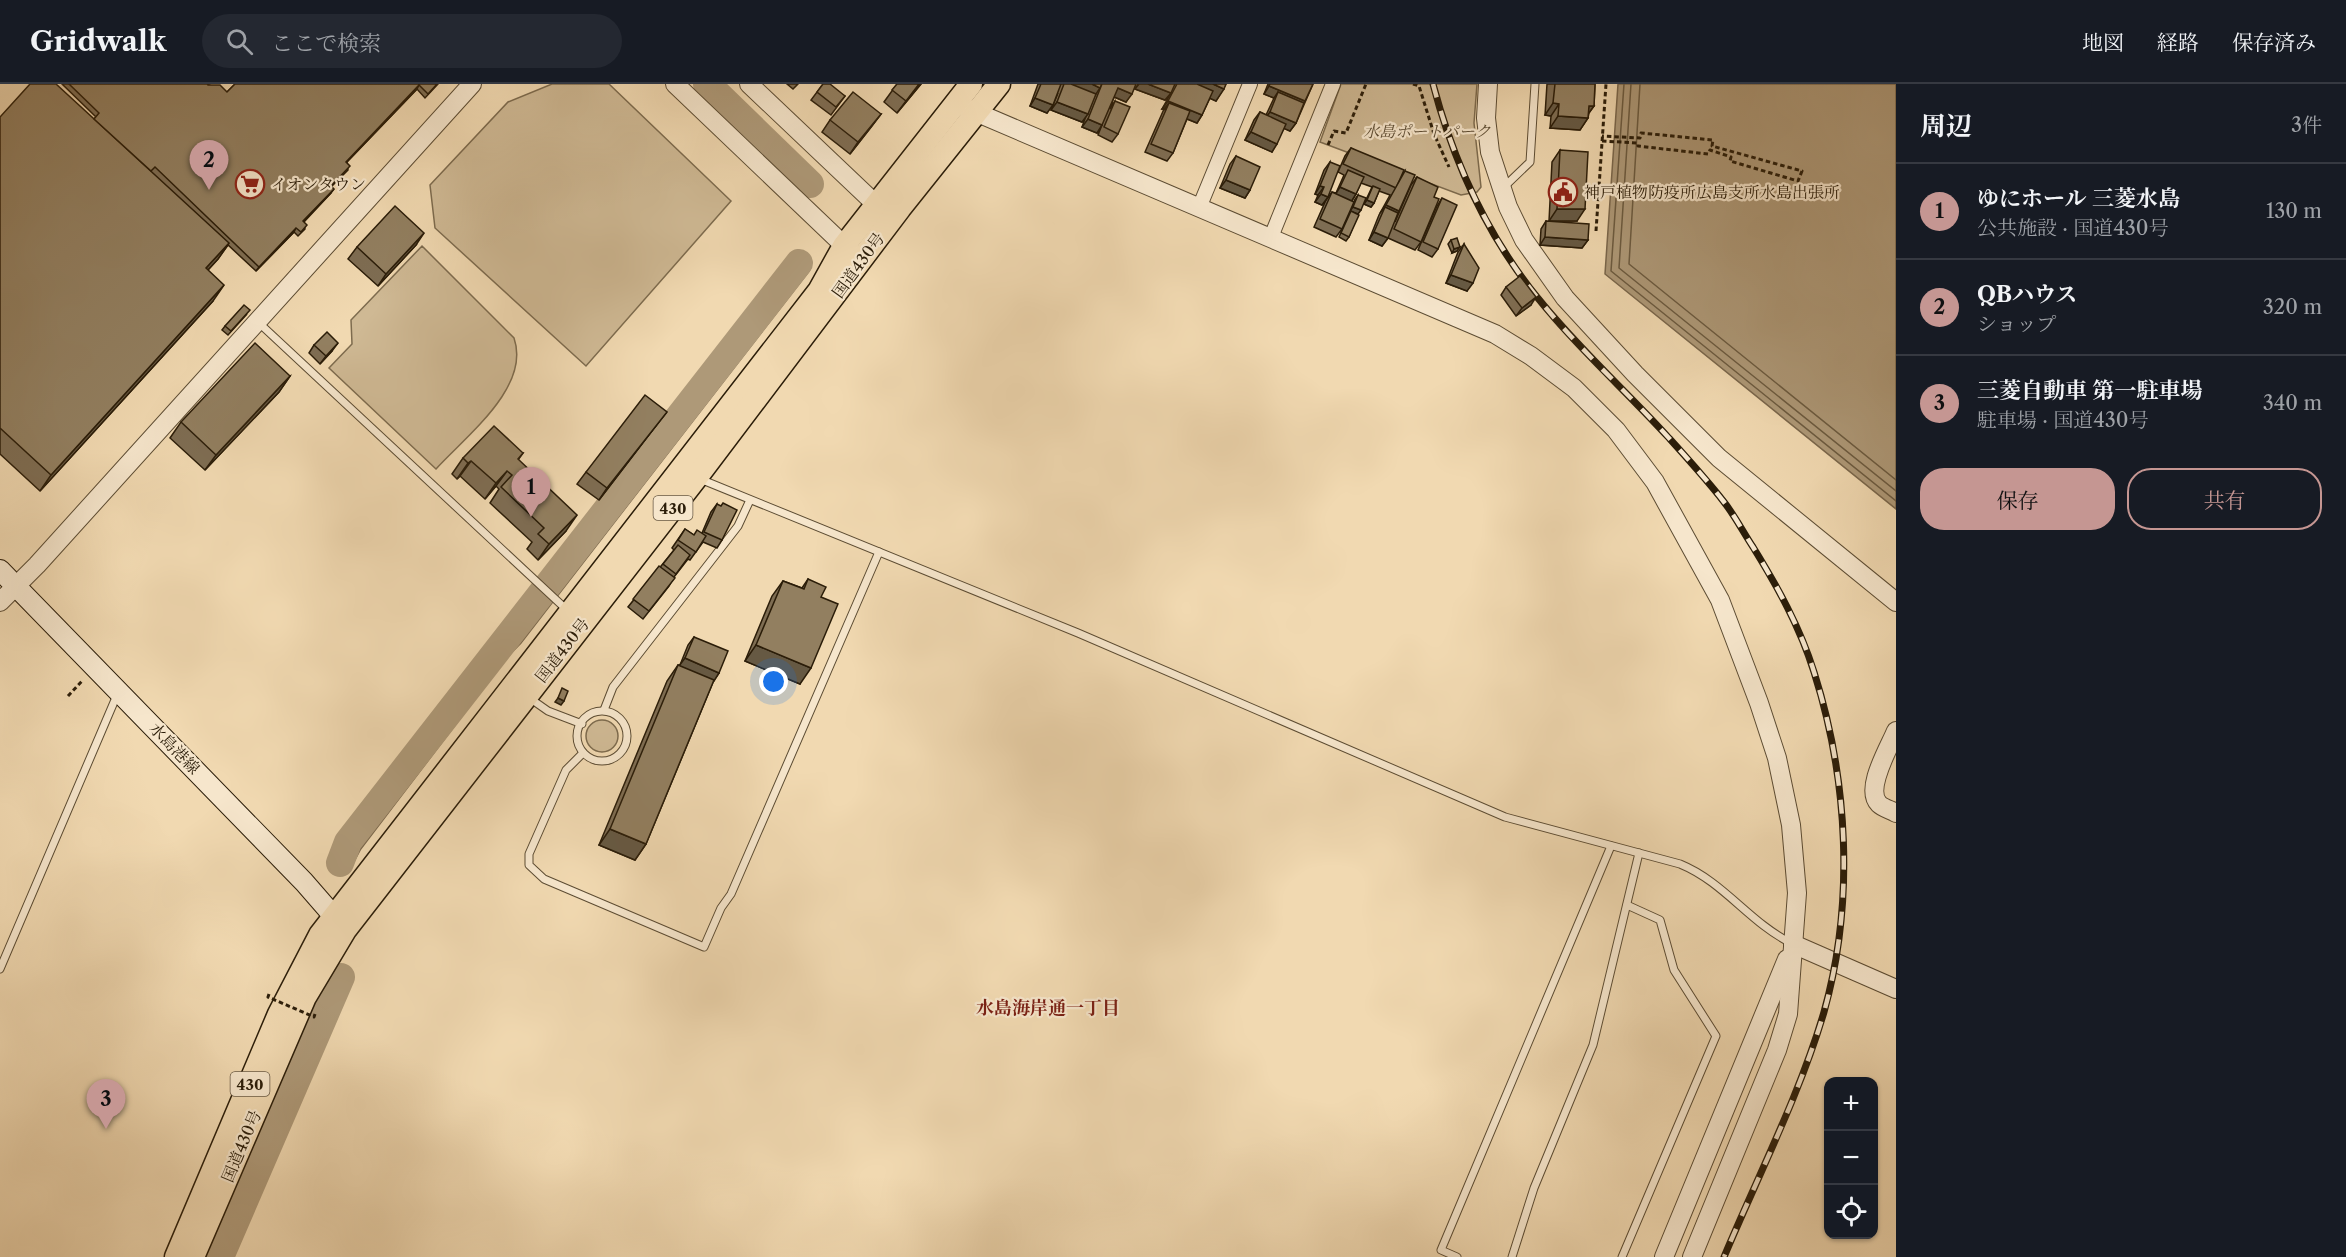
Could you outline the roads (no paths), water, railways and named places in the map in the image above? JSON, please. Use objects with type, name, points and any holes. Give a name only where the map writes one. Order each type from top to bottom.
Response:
[{"type":"highway","name":"国道430号","points":[[966,108],[971,84]]},
{"type":"highway","name":"国道430号","points":[[690,472],[819,291],[844,246],[884,212],[966,108],[999,84]]},
{"type":"highway","name":"国道430号","points":[[176,1257],[308,954],[339,924],[519,690],[571,612],[690,472],[861,262],[884,212]]},
{"type":"highway","name":"国道430号","points":[[193,1257],[305,997],[339,924]]},
{"type":"main road","name":"水島港線","points":[[0,570],[119,690],[339,924]]},
{"type":"street","points":[[0,602],[472,84]]},
{"type":"street","points":[[675,84],[861,262]]},
{"type":"street","points":[[749,84],[884,212]]},
{"type":"street","points":[[1199,208],[1250,84]]},
{"type":"street","points":[[1271,237],[1333,84]]},
{"type":"street","points":[[1488,84],[1486,118],[1490,152],[1502,189],[1524,240],[1544,269],[1587,323],[1728,466],[1896,602]]},
{"type":"street","points":[[966,108],[1495,334],[1531,356],[1574,388],[1616,430],[1636,455],[1660,492],[1720,600],[1759,703],[1777,758],[1791,825],[1797,893],[1788,1014],[1777,1050],[1692,1257]]},
{"type":"street","points":[[1896,731],[1874,783],[1873,794],[1879,804],[1896,813]]},
{"type":"street","points":[[1793,944],[1896,989]]},
{"type":"street","points":[[1664,1257],[1793,944]]},
{"type":"lane","points":[[1502,189],[1530,162],[1535,84]]},
{"type":"lane","points":[[257,322],[540,586],[571,612]]},
{"type":"lane","points":[[690,472],[750,500],[1078,633],[1505,817],[1639,853],[1701,873],[1719,885],[1753,920],[1793,944]]},
{"type":"lane","points":[[604,710],[613,687],[738,526],[750,500]]},
{"type":"lane","points":[[583,753],[566,770],[529,854],[529,865],[544,879],[704,947],[721,908],[731,894],[879,552]]},
{"type":"lane","points":[[0,969],[3,953],[119,690]]},
{"type":"lane","points":[[519,690],[548,711],[582,724]]},
{"type":"lane","points":[[604,710],[618,715],[623,720],[627,735],[619,753],[605,761],[597,761],[583,753],[577,738],[582,724],[590,714],[604,710]]},
{"type":"lane","points":[[1457,1257],[1441,1250],[1611,846]]},
{"type":"lane","points":[[1512,1257],[1534,1188],[1593,1046],[1639,853]]},
{"type":"lane","points":[[1622,1257],[1716,1035],[1674,970],[1660,920],[1627,905]]},
{"type":"water","points":[[1618,84],[1896,84],[1896,509],[1605,274]]},
{"type":"waterway","points":[[707,84],[810,184]]},
{"type":"waterway","points":[[719,84],[816,178]]},
{"type":"waterway","points":[[340,863],[348,842],[799,263]]},
{"type":"waterway","points":[[351,864],[359,849],[505,657],[519,643],[808,270]]},
{"type":"waterway","points":[[232,1257],[350,976]]},
{"type":"waterway","points":[[220,1257],[341,977]]},
{"type":"railway","points":[[1433,84],[1462,168],[1502,248],[1552,315],[1668,437],[1728,507],[1771,577],[1795,623],[1814,672],[1825,713],[1834,755],[1843,841],[1840,928],[1834,970],[1824,1012],[1803,1074],[1724,1257]]},
{"type":"place","name":"イオンタウン","points":[[250,184]]},
{"type":"place","name":"QBハウス","points":[[209,190]]},
{"type":"place","name":"神戸植物防疫所広島支所水島出張所","points":[[1563,192]]},
{"type":"place","name":"ゆにホール 三菱水島","points":[[531,517]]},
{"type":"place","name":"三菱自動車 第一駐車場","points":[[106,1129]]},
{"type":"district","name":"水島海岸通一丁目","points":[[1048,1008]]},
{"type":"park label","name":"水島ポートパーク","points":[[1427,131]]}]
